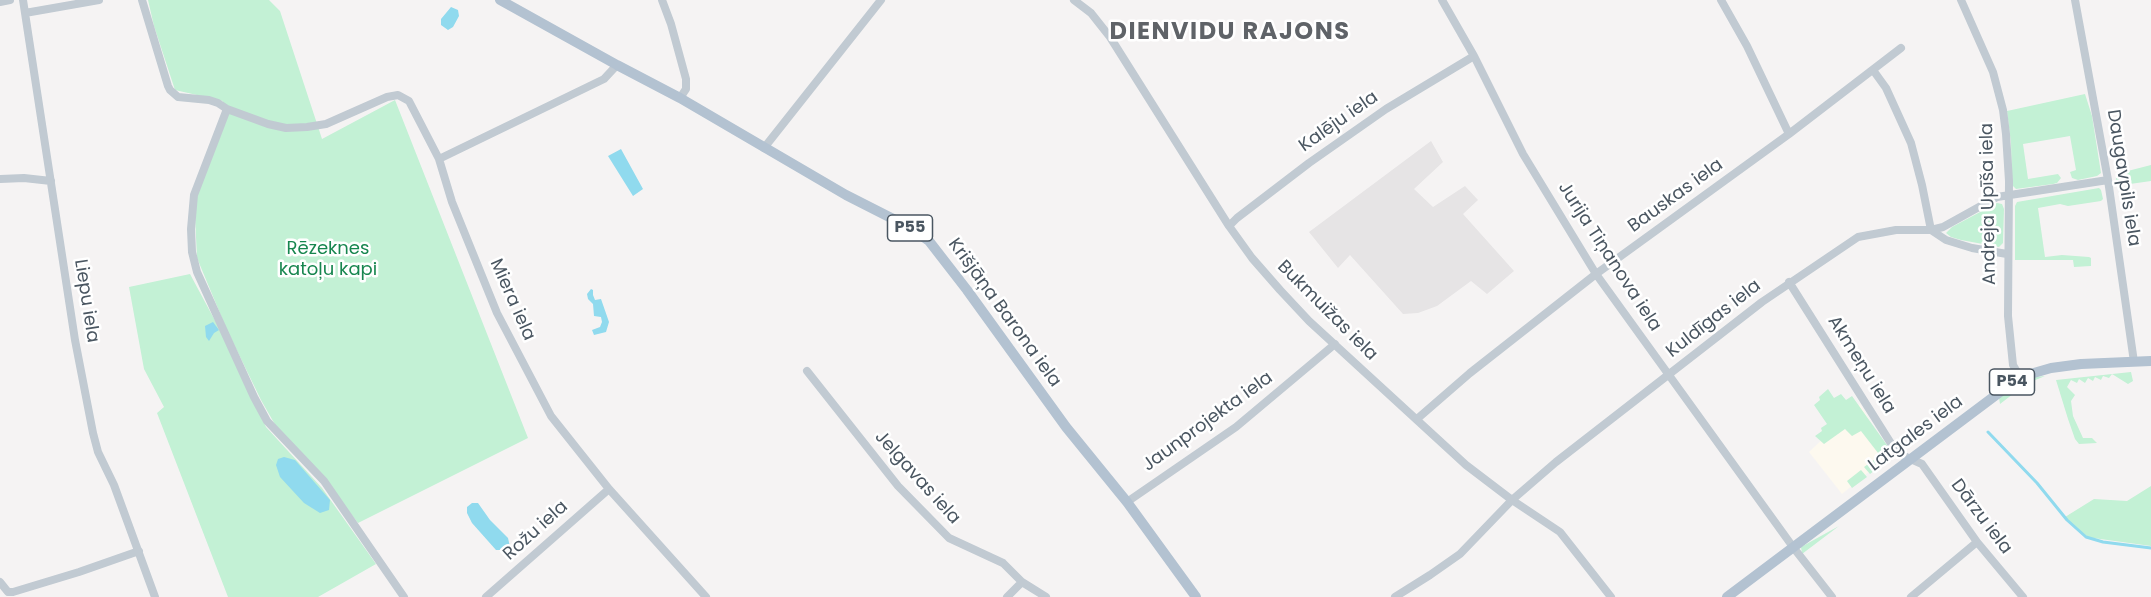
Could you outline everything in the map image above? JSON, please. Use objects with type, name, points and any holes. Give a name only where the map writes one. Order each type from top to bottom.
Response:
[{"type":"main road","name":"Krišjāņa Barona iela","points":[[500,0],[680,98],[846,195],[909,227],[934,246],[1066,427],[1127,502],[1196,597]]},
{"type":"main road","name":"Latgales iela","points":[[1726,597],[1912,459],[1998,391],[2020,377],[2051,368],[2080,364],[2151,361]]},
{"type":"street","points":[[0,2],[10,0]]},
{"type":"street","name":"Liepu iela","points":[[22,0],[75,340],[98,452],[114,486],[155,597]]},
{"type":"street","points":[[25,13],[99,0]]},
{"type":"street","name":"Miera iela","points":[[142,0],[170,90],[178,97],[218,102],[227,109],[285,128],[326,124],[398,95],[409,100],[440,159],[452,202],[497,313],[551,416],[609,489],[706,597]]},
{"type":"street","points":[[662,0],[686,79],[686,89],[680,98]]},
{"type":"street","points":[[764,148],[881,0]]},
{"type":"street","name":"Bukmuižas iela","points":[[1074,0],[1091,13],[1110,37],[1229,226],[1252,258],[1280,290],[1309,321],[1466,465],[1512,500],[1560,532],[1611,597]]},
{"type":"street","name":"Jurija Tiņanova iela","points":[[1442,0],[1474,56],[1523,154],[1596,274],[1793,547],[1833,597]]},
{"type":"street","points":[[1721,0],[1747,46],[1789,134]]},
{"type":"street","name":"Andreja Upīša iela","points":[[1961,0],[1998,86],[2007,134],[2008,316],[2013,365],[2020,377]]},
{"type":"street","name":"Daugavpils iela","points":[[2075,0],[2108,180],[2134,362]]},
{"type":"street","name":"Bauskas iela","points":[[1418,419],[1470,373],[1596,274],[1789,134],[1900,48]]},
{"type":"street","name":"Kalēju iela","points":[[1229,226],[1309,163],[1386,109],[1474,56]]},
{"type":"street","points":[[440,159],[604,79],[617,65]]},
{"type":"street","points":[[1873,70],[1886,88],[1911,143],[1931,230],[1946,240],[1972,249],[2007,254]]},
{"type":"street","points":[[227,109],[194,195],[191,229],[196,272],[267,421],[324,481],[404,597]]},
{"type":"street","points":[[0,179],[24,178],[51,181]]},
{"type":"street","name":"Kuldīgas iela","points":[[1395,597],[1460,554],[1512,500],[1556,462],[1789,282],[1858,237],[1896,230],[1931,230],[1943,227],[1997,197],[2108,180]]},
{"type":"street","name":"Akmeņu iela","points":[[1789,282],[1897,453],[1912,459]]},
{"type":"street","name":"Jaunprojekta iela","points":[[1127,502],[1236,427],[1335,344]]},
{"type":"street","name":"Jelgavas iela","points":[[807,371],[898,486],[949,538],[1003,562],[1022,582],[1046,597]]},
{"type":"street","name":"Dārzu iela","points":[[1912,459],[1922,464],[1977,542],[2023,597]]},
{"type":"street","name":"Rožu iela","points":[[486,597],[609,489]]},
{"type":"street","points":[[1911,597],[1977,542]]},
{"type":"street","points":[[0,582],[8,592],[13,592],[79,573],[138,551]]},
{"type":"street","points":[[1007,597],[1022,582]]},
{"type":"shaded area","points":[[1431,141],[1443,162],[1414,189],[1433,207],[1465,186],[1478,200],[1463,214],[1514,271],[1487,294],[1471,281],[1437,306],[1418,313],[1403,314],[1350,255],[1338,268],[1309,232]]},
{"type":"shaded area","points":[[1860,404],[1889,455],[1842,494],[1809,452]]},
{"type":"green space","name":"Rēzeknes katoļu kapi","points":[[148,0],[269,0],[280,11],[322,139],[395,100],[528,438],[358,523],[315,467],[281,435],[227,330],[197,258],[195,216],[197,190],[223,124],[223,101],[175,90]]},
{"type":"green space","points":[[2085,94],[2092,116],[2101,173],[2078,180],[2072,178],[2070,172],[2076,170],[2070,136],[2023,144],[2028,179],[2058,174],[2061,178],[2053,184],[2016,189],[2012,185],[2011,143],[2007,111]]},
{"type":"green space","points":[[2151,165],[2151,181],[2116,186],[2116,174]]},
{"type":"green space","points":[[2099,188],[2103,199],[2101,201],[2038,208],[2045,257],[2062,255],[2089,257],[2091,266],[2074,267],[2073,260],[2015,260],[2015,206],[2017,202]]},
{"type":"green space","points":[[1997,203],[2002,204],[2004,209],[2003,243],[1999,247],[1961,240],[1946,233],[1952,227]]},
{"type":"green space","points":[[190,274],[219,328],[266,427],[322,488],[376,564],[318,597],[228,597],[157,413],[164,407],[144,369],[129,287]]},
{"type":"green space","points":[[2131,372],[2133,381],[2128,384],[2112,374]]},
{"type":"green space","points":[[2112,374],[2109,378],[2103,376],[2101,380],[2095,377],[2093,381],[2088,378],[2085,383],[2079,379],[2077,383],[2071,380],[2067,387],[2075,395],[2071,401],[2073,416],[2083,438],[2092,438],[2097,443],[2079,444],[2075,439],[2056,380]]},
{"type":"green space","points":[[2045,376],[2026,384],[2000,404],[1999,398],[2012,388],[2036,377]]},
{"type":"green space","points":[[1828,389],[1834,398],[1841,394],[1846,400],[1852,396],[1894,455],[1885,462],[1861,431],[1852,436],[1845,429],[1824,444],[1815,436],[1827,424],[1814,405]]},
{"type":"green space","points":[[1878,457],[1883,464],[1870,474],[1864,467]]},
{"type":"green space","points":[[1861,470],[1867,477],[1852,488],[1847,481]]},
{"type":"green space","points":[[2151,486],[2151,546],[2086,537],[2065,517],[2094,499],[2127,501]]},
{"type":"green space","points":[[1839,526],[1802,554],[1801,547]]},
{"type":"water","points":[[451,7],[458,10],[459,16],[453,27],[448,30],[441,25],[441,19]]},
{"type":"water","points":[[621,149],[643,189],[633,196],[608,156]]},
{"type":"water","points":[[591,289],[595,300],[601,299],[609,322],[606,332],[594,335],[592,330],[600,327],[602,322],[601,317],[594,316],[593,304],[588,299],[587,294]]},
{"type":"water","points":[[213,322],[219,330],[209,341],[206,337],[205,326]]},
{"type":"water","points":[[284,457],[295,460],[330,500],[329,510],[320,513],[304,503],[280,477],[276,465],[278,459]]},
{"type":"water","points":[[472,503],[478,503],[490,520],[508,538],[510,547],[505,550],[496,550],[472,523],[467,507]]},
{"type":"waterway","points":[[1988,432],[2037,483],[2067,520],[2086,537],[2103,542],[2151,548]]},
{"type":"district","name":"DIENVIDU RAJONS","points":[[1230,33]]}]
